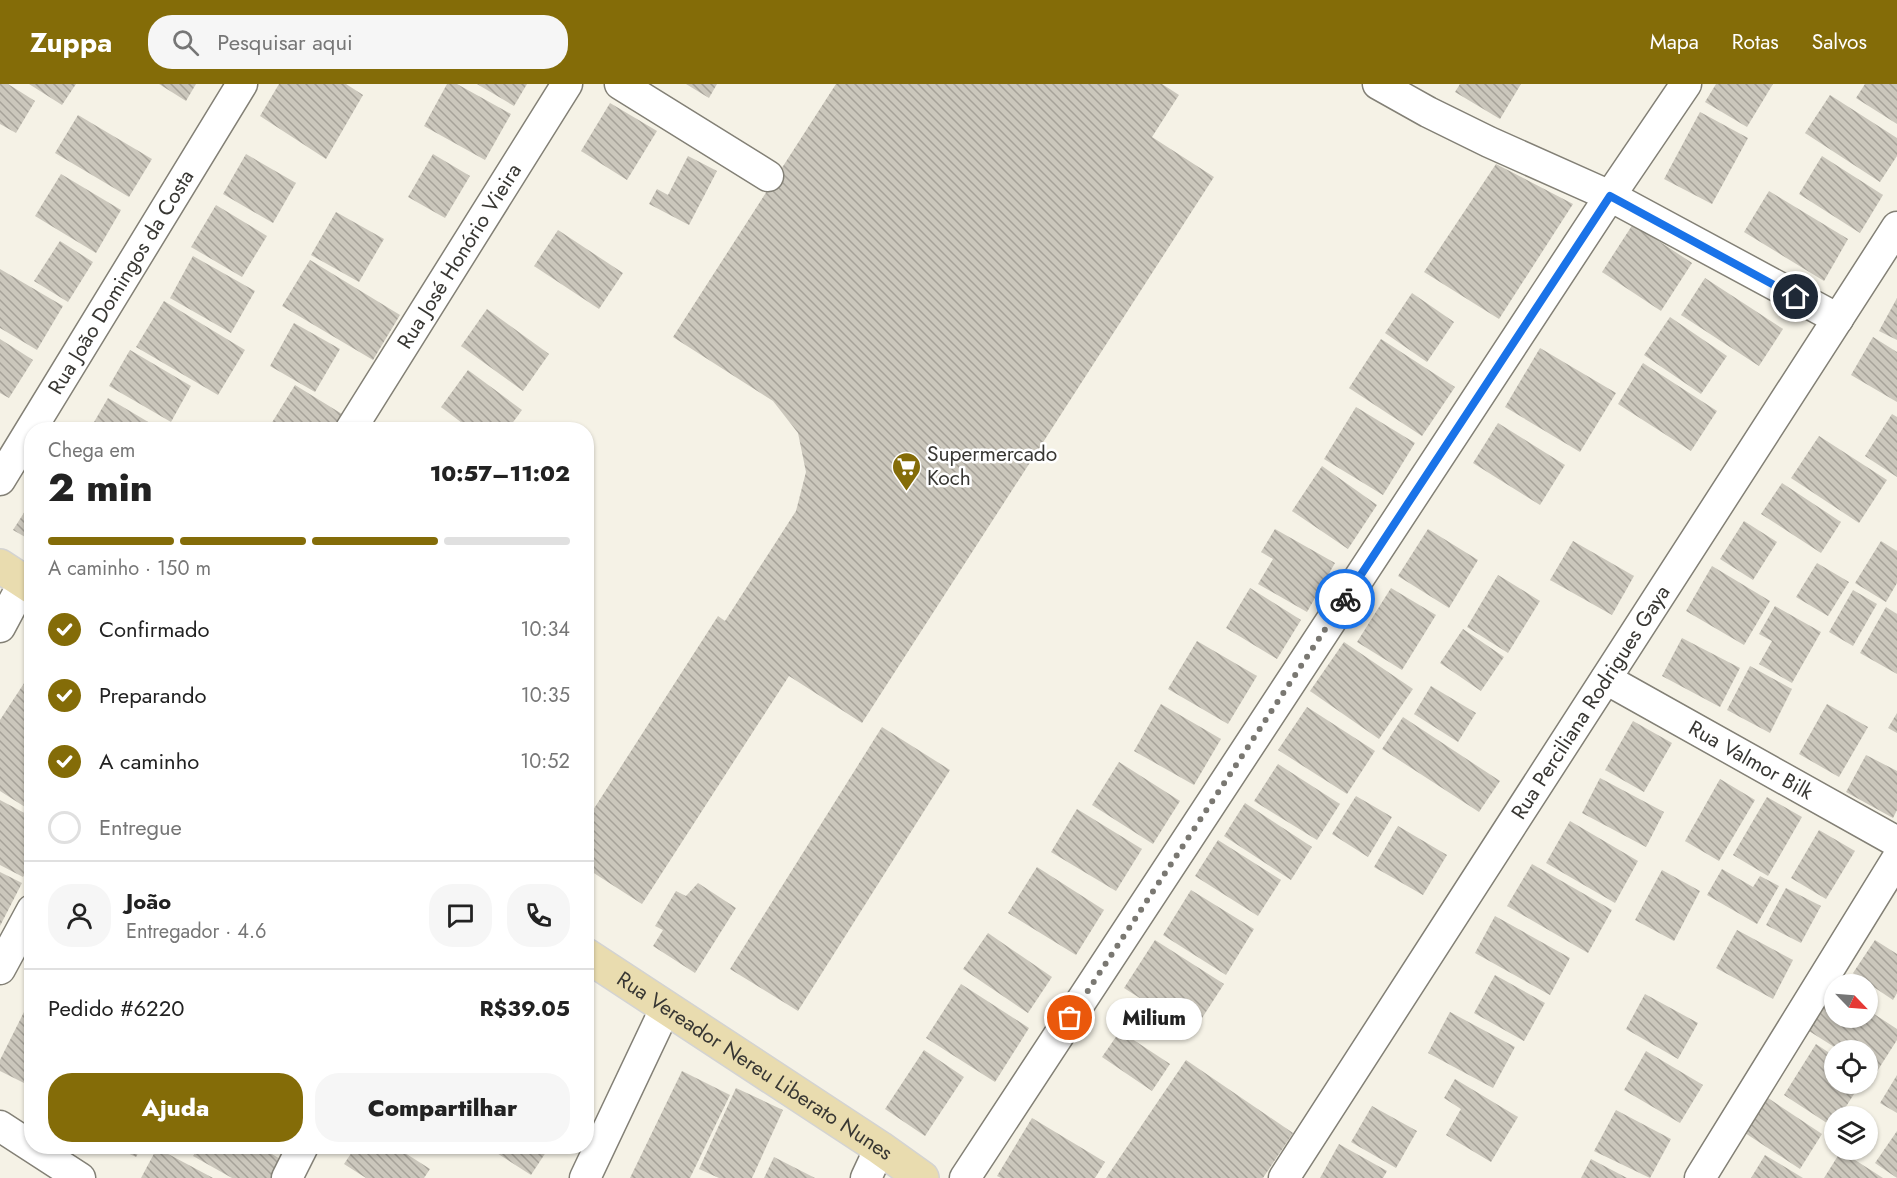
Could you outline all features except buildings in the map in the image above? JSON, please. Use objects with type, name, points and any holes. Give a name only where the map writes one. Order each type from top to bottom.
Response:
[{"type":"main road","name":"Rua Vereador Nereu Liberato Nunes","points":[[594,960],[922,1178]]},
{"type":"street","name":"Rua João Domingos da Costa","points":[[35,422],[242,84]]},
{"type":"street","name":"Rua José Honório Vieira","points":[[355,422],[567,84]]},
{"type":"street","points":[[620,84],[768,176]]},
{"type":"street","points":[[1378,84],[1489,142],[1610,196],[1838,320]]},
{"type":"street","points":[[965,1178],[1610,196],[1686,84]]},
{"type":"street","name":"Rua Perciliana Rodrigues Gaya","points":[[1284,1178],[1897,228]]},
{"type":"street","name":"Rua João Domingos da Costa","points":[[0,480],[24,441]]},
{"type":"street","points":[[0,627],[19,578]]},
{"type":"street","name":"Rua Valmor Bilk","points":[[1606,679],[1897,842]]},
{"type":"street","points":[[1700,1178],[1897,859]]},
{"type":"street","points":[[0,969],[24,925]]},
{"type":"street","points":[[585,1178],[666,1007]]},
{"type":"street","points":[[0,1126],[24,1142]]},
{"type":"street","points":[[866,1178],[880,1148]]},
{"type":"street","points":[[43,1154],[80,1178]]},
{"type":"street","points":[[287,1178],[299,1154]]},
{"type":"way so far","points":[[1070,1018],[1345,599]]},
{"type":"place","name":"Supermercado Koch","points":[[906,492]]},
{"type":"place","name":"Milium","points":[[1070,1018]]},
{"type":"route","points":[[1345,599],[1610,196],[1796,297]]}]
